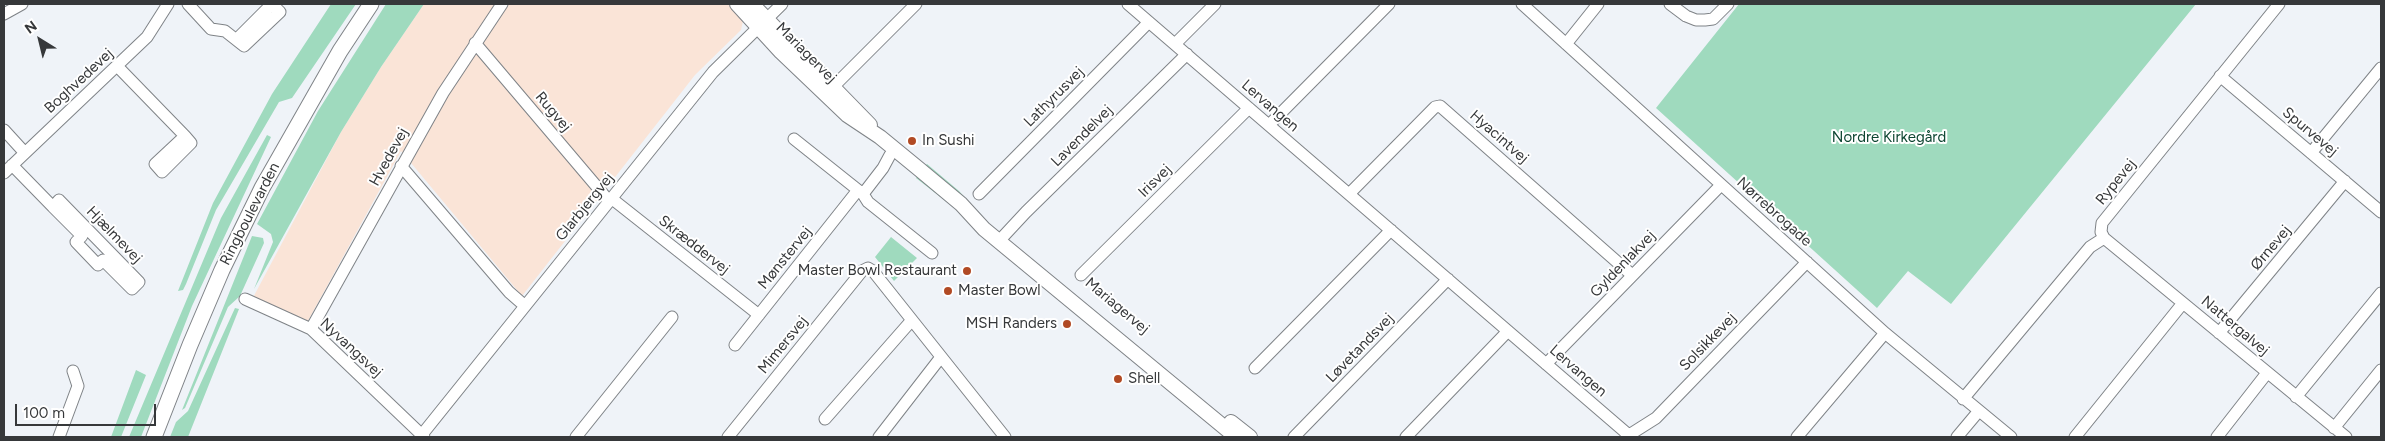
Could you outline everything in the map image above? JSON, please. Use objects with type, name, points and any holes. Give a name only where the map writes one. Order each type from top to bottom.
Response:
[{"type":"main road","name":"Ringboulevarden","points":[[154,437],[197,328],[262,188],[336,60],[371,4]]},
{"type":"street","points":[[4,14],[22,4]]},
{"type":"street","name":"Boghvedevej","points":[[8,169],[147,37],[168,4]]},
{"type":"street","points":[[188,4],[211,29],[225,31],[237,39]]},
{"type":"street","name":"Hvedevej","points":[[311,329],[443,92],[502,4]]},
{"type":"street","name":"Mariagervej","points":[[737,4],[762,23],[829,91],[847,114],[880,137],[961,204],[973,210],[1002,238],[1236,437]]},
{"type":"street","name":"Mariagervej","points":[[752,4],[762,23]]},
{"type":"street","name":"Glarbjergvej","points":[[422,437],[714,72],[782,4]]},
{"type":"street","points":[[829,91],[916,4]]},
{"type":"street","name":"Lervangen","points":[[1128,4],[1629,437]]},
{"type":"street","points":[[1175,44],[1215,4]]},
{"type":"street","points":[[1269,125],[1390,4]]},
{"type":"street","name":"Nørrebrogade","points":[[1522,4],[1885,333],[1978,412],[2011,437]]},
{"type":"street","points":[[1566,44],[1598,4]]},
{"type":"street","points":[[1670,4],[1686,16],[1696,20],[1705,20],[1713,19],[1728,4]]},
{"type":"street","name":"Rypevej","points":[[2104,238],[2101,232],[2102,223],[2279,4]]},
{"type":"street","name":"Lathyrusvej","points":[[979,194],[1149,22]]},
{"type":"street","name":"Rugvej","points":[[475,43],[610,200]]},
{"type":"street","name":"Lavendelvej","points":[[1002,238],[1187,54]]},
{"type":"street","points":[[117,66],[184,136]]},
{"type":"street","points":[[2311,153],[2381,68]]},
{"type":"street","name":"Spurvevej","points":[[2220,76],[2381,212]]},
{"type":"street","name":"Hyacintvej","points":[[1349,194],[1435,107],[1440,106],[1632,275]]},
{"type":"street","name":"Irisvej","points":[[1081,275],[1249,108]]},
{"type":"street","points":[[4,130],[25,153]]},
{"type":"street","points":[[794,139],[861,192],[868,202],[932,253]]},
{"type":"street","name":"Mønstervej","points":[[735,345],[861,192],[884,168],[890,155]]},
{"type":"street","points":[[401,166],[509,292],[526,306]]},
{"type":"street","name":"Hjælmevej","points":[[8,169],[53,207],[82,236],[76,242],[98,265],[103,260],[132,289],[139,282],[60,200],[53,207]]},
{"type":"street","name":"Ørnevej","points":[[2219,333],[2345,182]]},
{"type":"street","name":"Gyldenlakvej","points":[[1546,364],[1721,185]]},
{"type":"street","name":"Skræddervej","points":[[610,200],[759,315]]},
{"type":"street","points":[[1255,368],[1391,230]]},
{"type":"street","name":"Mariagervej","points":[[1002,238],[1250,437]]},
{"type":"street","points":[[1963,399],[2090,247],[2104,238]]},
{"type":"street","name":"Nattergalvej","points":[[2104,238],[2346,437]]},
{"type":"street","name":"Solsikkevej","points":[[1629,437],[1656,418],[1807,262]]},
{"type":"street","name":"Mimersvej","points":[[728,437],[862,271],[868,268],[873,271],[912,320]]},
{"type":"street","name":"Løvetandsvej","points":[[1294,437],[1448,279]]},
{"type":"street","points":[[2296,397],[2381,293]]},
{"type":"street","name":"Nyvangsvej","points":[[245,299],[311,329],[422,437]]},
{"type":"street","points":[[2075,437],[2183,303]]},
{"type":"street","points":[[576,437],[672,317]]},
{"type":"street","points":[[825,419],[912,320],[1005,437]]},
{"type":"street","points":[[1406,437],[1508,331]]},
{"type":"street","points":[[1797,437],[1885,333]]},
{"type":"street","points":[[879,437],[941,356]]},
{"type":"street","points":[[2334,428],[2381,370]]},
{"type":"street","points":[[59,437],[78,386],[73,371]]},
{"type":"street","points":[[2217,437],[2267,373]]},
{"type":"street","points":[[1957,437],[1978,412]]},
{"type":"shaded area","points":[[424,4],[728,4],[743,21],[741,30],[695,75],[522,296],[401,151],[303,330],[248,307],[341,132],[381,67]]},
{"type":"green space","points":[[331,4],[356,4],[292,98],[279,102],[216,210],[186,284],[183,290],[178,291],[213,203],[272,94]]},
{"type":"green space","points":[[386,4],[424,4],[381,67],[341,132],[254,289],[273,242],[271,234],[257,224],[318,111]]},
{"type":"green space","name":"Nordre Kirkegård","points":[[1739,4],[2196,4],[1951,304],[1908,271],[1877,308],[1656,108]]},
{"type":"green space","points":[[267,135],[271,137],[192,306],[141,437],[129,437],[221,218]]},
{"type":"green space","points":[[927,164],[959,191],[969,202],[924,167]]},
{"type":"green space","points":[[918,175],[961,213],[916,178]]},
{"type":"green space","points":[[252,236],[263,238],[264,243],[240,296],[228,307],[185,408],[182,410]]},
{"type":"green space","points":[[891,237],[917,258],[894,281],[875,257]]},
{"type":"green space","points":[[235,308],[239,309],[188,437],[170,437],[176,422],[188,411]]},
{"type":"green space","points":[[136,370],[146,375],[121,437],[111,437]]},
{"type":"place","name":"In Sushi","points":[[912,141]]},
{"type":"place","name":"Master Bowl Restaurant","points":[[967,271]]},
{"type":"place","name":"Master Bowl","points":[[948,291]]},
{"type":"place","name":"MSH Randers","points":[[1067,324]]},
{"type":"place","name":"Shell","points":[[1118,379]]}]
